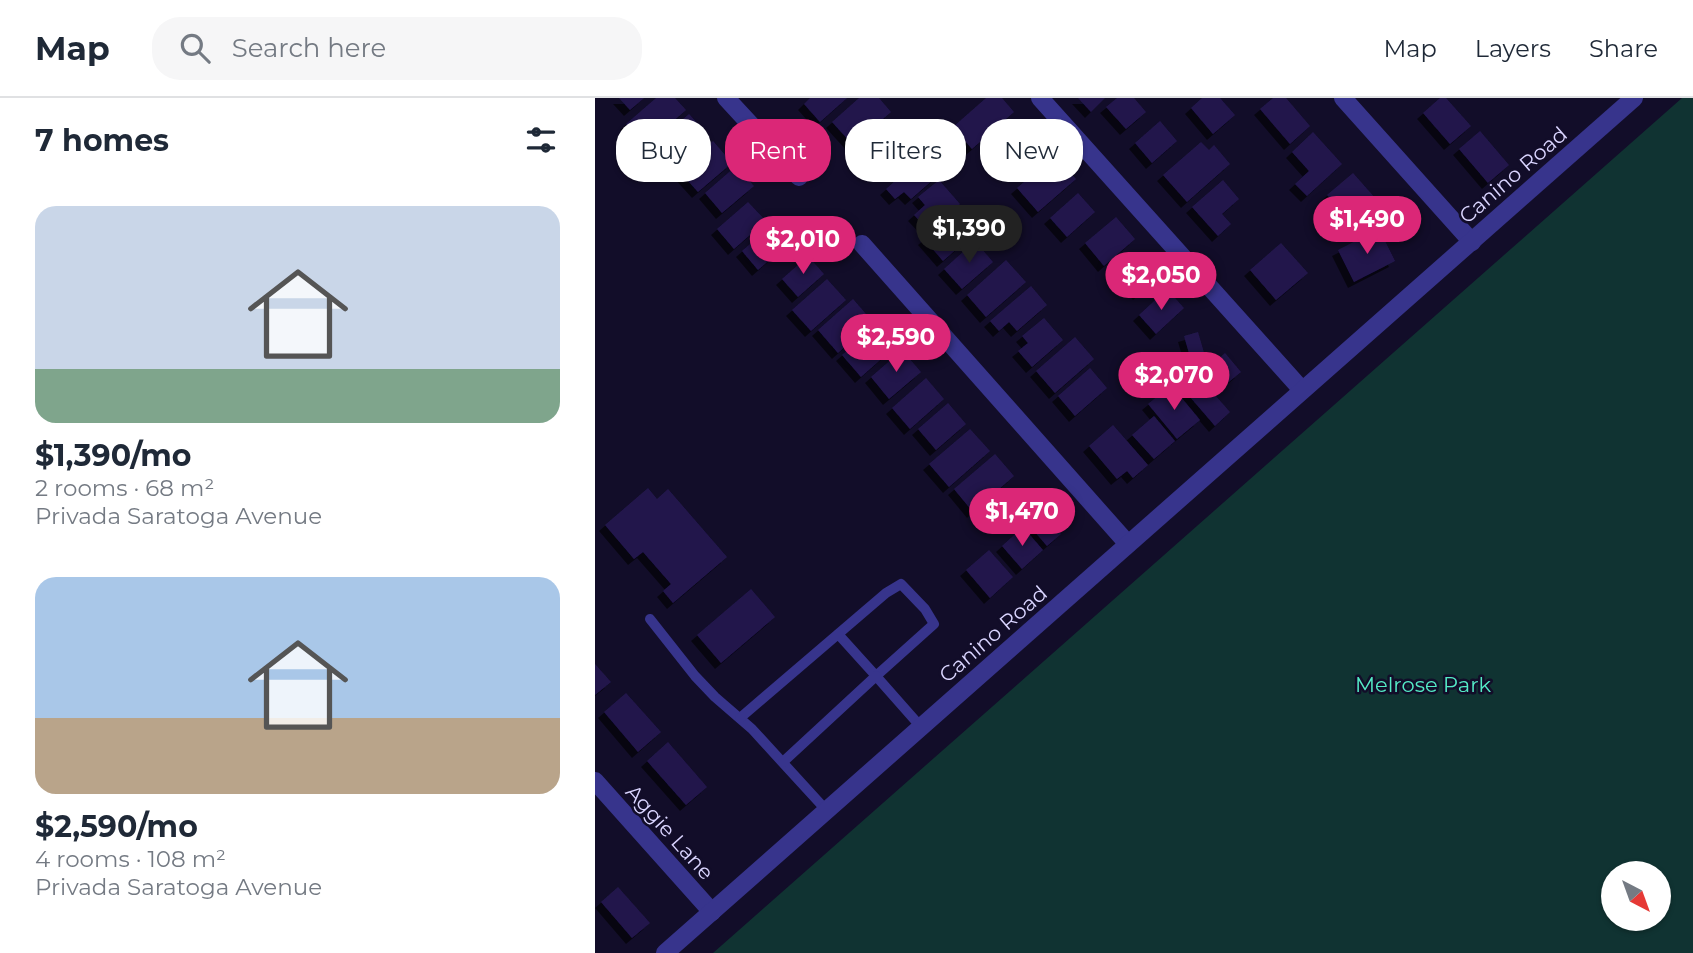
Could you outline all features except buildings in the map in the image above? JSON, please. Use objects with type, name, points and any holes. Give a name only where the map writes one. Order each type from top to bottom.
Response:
[{"type":"street","points":[[726,98],[745,119]]},
{"type":"street","points":[[1040,98],[1302,390]]},
{"type":"street","points":[[1343,98],[1472,242]]},
{"type":"street","name":"Canino Road","points":[[665,953],[1634,98]]},
{"type":"street","points":[[862,244],[1128,544]]},
{"type":"street","name":"Aggie Lane","points":[[595,781],[712,912]]},
{"type":"lane","points":[[740,718],[886,593],[901,584],[925,609],[934,624],[783,762]]},
{"type":"lane","points":[[650,619],[695,676],[752,729],[827,811]]},
{"type":"lane","points":[[838,634],[921,727]]},
{"type":"green space","name":"Melrose Park","points":[[1682,98],[1693,98],[1693,953],[713,953]]}]
